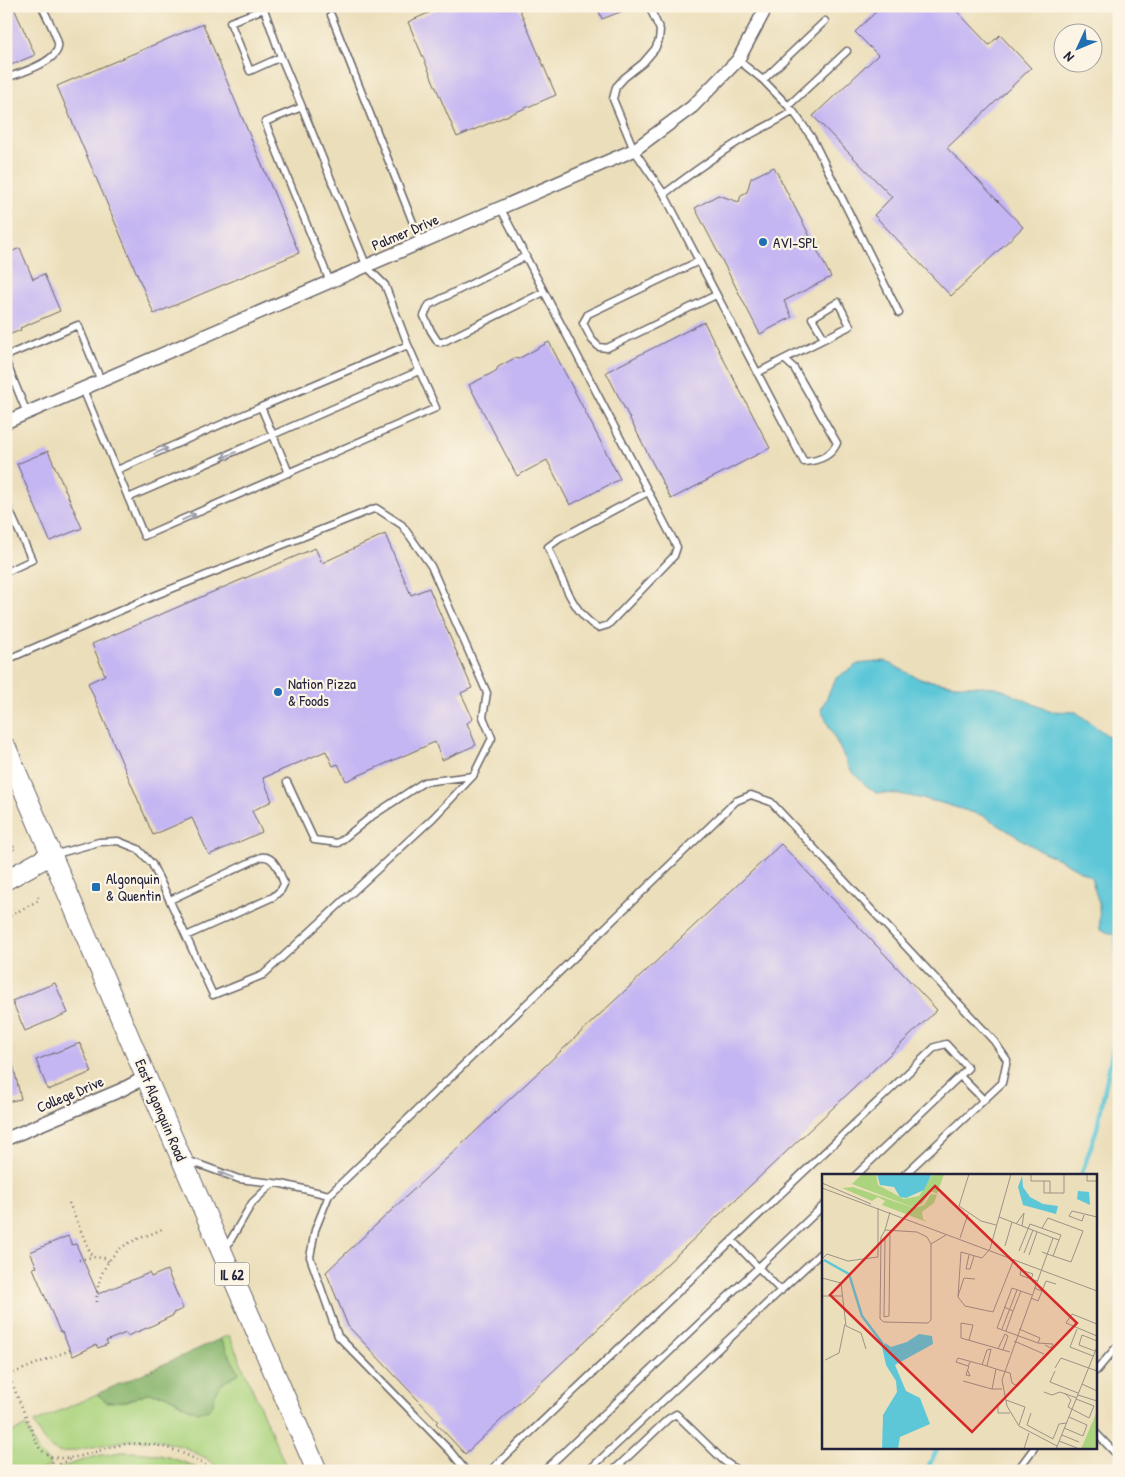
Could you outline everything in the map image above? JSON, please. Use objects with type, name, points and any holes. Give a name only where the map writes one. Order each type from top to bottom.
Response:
[{"type":"main road","name":"East Algonquin Road","points":[[6,748],[146,1077],[318,1471]]},
{"type":"main road","points":[[6,880],[51,855]]},
{"type":"street","name":"Palmer Drive","points":[[6,422],[634,150],[692,107],[738,60],[767,6]]},
{"type":"street","name":"College Drive","points":[[6,1139],[121,1090],[146,1077]]},
{"type":"lane","points":[[6,78],[49,60],[58,52],[59,44],[42,6]]},
{"type":"lane","points":[[649,6],[660,30],[659,40],[655,50],[616,87],[613,99],[634,150],[664,194],[804,462],[816,461],[833,451],[837,443],[794,368],[784,359]]},
{"type":"lane","points":[[83,389],[144,536],[436,408],[408,345],[385,285],[367,267],[281,57],[264,9],[230,22],[250,71],[281,57]]},
{"type":"lane","points":[[331,15],[421,243]]},
{"type":"lane","points":[[763,80],[825,21]]},
{"type":"lane","points":[[664,194],[704,164],[745,138],[778,121],[847,51]]},
{"type":"lane","points":[[738,60],[763,80],[791,108],[812,138],[899,313]]},
{"type":"lane","points":[[302,107],[265,122],[330,282]]},
{"type":"lane","points":[[501,209],[677,547],[674,556],[608,625],[598,628],[588,622],[575,606],[548,547],[559,539],[648,492]]},
{"type":"lane","points":[[526,256],[428,305],[424,316],[431,331],[438,342],[443,342],[544,292]]},
{"type":"lane","points":[[699,261],[588,314],[583,323],[592,340],[599,347],[607,348],[716,295]]},
{"type":"lane","points":[[757,373],[850,326],[838,302],[812,318],[824,338]]},
{"type":"lane","points":[[6,356],[78,325],[101,381]]},
{"type":"lane","points":[[116,470],[408,345]]},
{"type":"lane","points":[[6,362],[27,413]]},
{"type":"lane","points":[[128,498],[419,371]]},
{"type":"lane","points":[[261,407],[289,473]]},
{"type":"lane","points":[[6,503],[32,560],[6,572]]},
{"type":"lane","points":[[6,660],[156,595],[376,508],[402,525],[431,566],[487,693],[483,717],[492,738],[474,776],[433,818],[263,975],[213,995],[152,864],[138,849],[118,841],[99,842],[51,855]]},
{"type":"lane","points":[[287,782],[314,840],[338,843],[372,816],[424,782],[474,776]]},
{"type":"lane","points":[[466,1471],[450,1451],[338,1336],[310,1257],[314,1230],[329,1195],[736,801],[752,795],[771,802],[994,1041],[1007,1060],[1002,1083],[905,1174]]},
{"type":"lane","points":[[170,900],[261,856],[272,858],[281,875],[284,884],[281,890],[273,897],[186,936]]},
{"type":"lane","points":[[490,1471],[935,1046],[946,1044],[968,1068],[856,1174]]},
{"type":"lane","points":[[960,1076],[984,1100]]},
{"type":"lane","points":[[181,1158],[238,1179],[273,1183],[329,1195]]},
{"type":"lane","points":[[223,1254],[252,1203],[273,1183]]},
{"type":"lane","points":[[544,1471],[822,1207]]},
{"type":"lane","points":[[732,1240],[781,1291]]},
{"type":"lane","points":[[588,1471],[822,1252]]},
{"type":"lane","points":[[1098,1369],[1119,1344]]},
{"type":"lane","points":[[613,1471],[668,1419],[676,1414],[724,1461],[738,1471]]},
{"type":"lane","points":[[1098,1436],[1119,1457]]},
{"type":"lane","points":[[1017,1471],[1033,1450]]},
{"type":"lane","points":[[497,1465],[507,1471]]},
{"type":"path","points":[[14,846],[12,847],[14,850]]},
{"type":"path","points":[[6,918],[39,900],[38,897]]},
{"type":"path","points":[[69,1203],[92,1257]]},
{"type":"path","points":[[96,1302],[98,1285],[112,1258],[128,1243],[162,1229]]},
{"type":"path","points":[[79,1260],[92,1257],[105,1258],[109,1255],[112,1258]]},
{"type":"path","points":[[105,1258],[109,1262]]},
{"type":"path","points":[[8,1375],[70,1350]]},
{"type":"path","points":[[6,1369],[42,1452],[52,1457],[72,1458]]},
{"type":"path","points":[[46,1471],[54,1469],[72,1458],[126,1444],[155,1445],[185,1454],[213,1471]]},
{"type":"path","points":[[52,1457],[54,1469]]},
{"type":"green space","points":[[229,1335],[288,1471],[222,1471],[206,1458],[184,1447],[157,1440],[124,1441],[61,1453],[47,1445],[34,1423],[97,1394],[107,1402],[127,1401],[147,1393],[166,1395],[188,1408],[213,1405],[215,1393],[221,1385],[239,1373],[220,1339]]},
{"type":"green space","points":[[220,1339],[239,1373],[221,1385],[215,1393],[213,1405],[207,1410],[198,1412],[166,1395],[147,1393],[127,1401],[107,1402],[97,1394]]},
{"type":"green space","points":[[26,1426],[38,1452],[51,1466],[39,1471],[6,1471],[6,1435]]},
{"type":"green space","points":[[122,1452],[163,1456],[202,1471],[58,1471],[59,1468],[96,1456]]},
{"type":"water","points":[[885,661],[920,679],[956,685],[996,687],[1049,711],[1076,712],[1119,744],[1119,934],[1116,935],[1100,930],[1099,904],[1091,877],[1037,849],[984,816],[938,802],[899,794],[876,793],[850,769],[821,710],[836,678],[858,664]]},
{"type":"building","points":[[6,6],[13,6],[35,55],[6,67]]},
{"type":"building","points":[[444,6],[518,6],[556,95],[457,137],[408,22]]},
{"type":"building","points":[[597,6],[632,6],[633,7],[602,19]]},
{"type":"building","points":[[882,6],[952,6],[989,45],[1000,35],[1031,68],[947,148],[1023,227],[951,296],[874,215],[892,197],[813,116],[878,55],[855,32]]},
{"type":"building","points":[[203,24],[299,253],[154,314],[57,86]]},
{"type":"building","name":"AVI-SPL","points":[[774,167],[831,277],[784,301],[792,317],[760,334],[695,208],[718,195],[739,202],[741,195],[747,192],[751,178]]},
{"type":"building","points":[[20,248],[33,279],[44,274],[60,311],[6,336],[6,254]]},
{"type":"building","points":[[704,322],[770,448],[671,499],[606,372]]},
{"type":"building","points":[[549,342],[620,479],[570,505],[547,460],[517,476],[469,385],[496,371],[498,367],[515,358],[518,359]]},
{"type":"building","points":[[48,451],[82,528],[50,541],[17,464]]},
{"type":"building","name":"Nation Pizza & Foods","points":[[385,534],[411,595],[429,588],[472,688],[461,693],[473,719],[467,723],[476,745],[442,760],[435,742],[346,781],[338,764],[333,766],[326,751],[263,778],[272,801],[252,811],[262,832],[209,855],[192,818],[153,835],[88,683],[105,675],[92,644],[315,548],[322,563]]},
{"type":"building","points":[[781,844],[937,1010],[465,1454],[436,1423],[438,1421],[348,1326],[326,1272]]},
{"type":"building","points":[[55,983],[68,1013],[25,1031],[12,1001]]},
{"type":"building","points":[[80,1043],[92,1072],[48,1090],[36,1060]]},
{"type":"building","points":[[6,1056],[11,1056],[21,1099],[6,1102]]},
{"type":"building","points":[[68,1236],[72,1245],[76,1244],[98,1294],[149,1273],[151,1277],[167,1270],[183,1309],[147,1328],[127,1336],[126,1333],[106,1341],[108,1344],[98,1348],[96,1345],[73,1356],[62,1332],[60,1332],[33,1268],[37,1267],[30,1252]]},
{"type":"waterway","points":[[1116,935],[1119,964]]},
{"type":"waterway","points":[[1082,1174],[1097,1128],[1119,1019]]},
{"type":"waterway","points":[[926,1471],[937,1450]]},
{"type":"place","name":"AVI-SPL","points":[[763,242]]},
{"type":"place","name":"Nation Pizza & Foods","points":[[278,692]]},
{"type":"place","name":"Algonquin & Quentin","points":[[96,887]]}]
